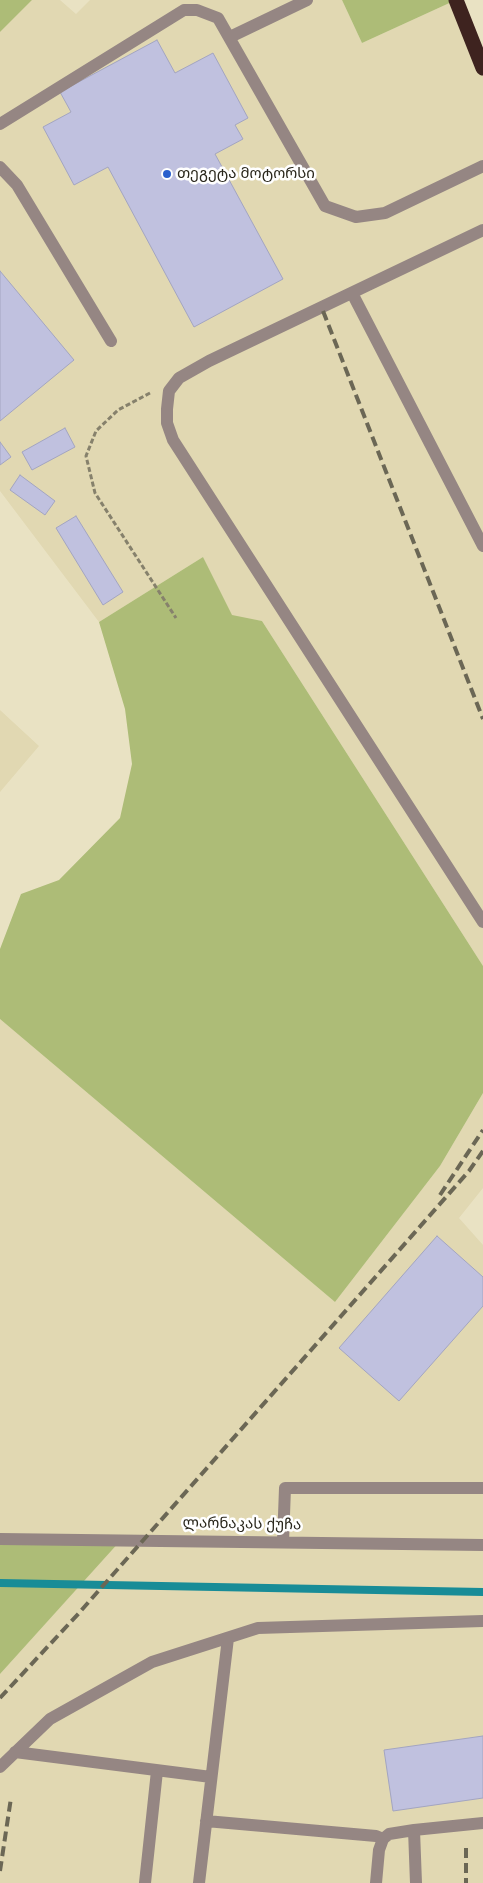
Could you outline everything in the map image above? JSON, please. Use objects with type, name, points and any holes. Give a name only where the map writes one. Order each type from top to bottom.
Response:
[{"type":"highway","points":[[456,0],[483,68]]},
{"type":"lane","points":[[230,36],[307,0]]},
{"type":"lane","points":[[0,124],[193,5],[218,18],[230,36],[325,206],[356,217],[385,213],[483,166]]},
{"type":"lane","points":[[0,167],[17,185],[111,341]]},
{"type":"lane","points":[[483,230],[209,361],[179,378],[169,391],[167,409],[167,423],[173,440],[483,922]]},
{"type":"lane","points":[[352,293],[483,546]]},
{"type":"lane","points":[[283,1542],[285,1488],[483,1488]]},
{"type":"lane","name":"ლარნაკას ქუჩა","points":[[0,1538],[483,1545]]},
{"type":"lane","points":[[0,1767],[50,1719],[152,1662],[258,1628],[483,1621]]},
{"type":"lane","points":[[199,1883],[228,1638]]},
{"type":"lane","points":[[15,1752],[211,1777]]},
{"type":"lane","points":[[145,1883],[157,1770]]},
{"type":"lane","points":[[206,1821],[376,1836],[383,1839]]},
{"type":"lane","points":[[376,1883],[379,1850],[383,1839],[389,1834],[483,1823]]},
{"type":"lane","points":[[414,1830],[416,1883]]},
{"type":"path","points":[[176,618],[95,493],[86,456],[96,431],[118,410],[179,378]]},
{"type":"shaded area","points":[[32,0],[60,0],[76,14],[90,0],[342,0],[362,43],[456,0],[483,66],[483,966],[262,621],[232,616],[203,557],[99,622],[0,491],[0,32]]},
{"type":"shaded area","points":[[0,710],[39,746],[0,792]]},
{"type":"shaded area","points":[[0,1019],[335,1302],[440,1166],[483,1093],[483,1188],[459,1218],[483,1245],[483,1883],[0,1883],[0,1674],[120,1540],[0,1539]]},
{"type":"green space","points":[[0,0],[32,0],[0,32]]},
{"type":"green space","points":[[342,0],[456,0],[362,43]]},
{"type":"green space","points":[[203,557],[232,615],[262,621],[483,966],[483,1093],[440,1166],[335,1302],[0,1019],[0,949],[21,894],[59,880],[120,818],[132,764],[125,709],[99,622]]},
{"type":"green space","points":[[0,1539],[121,1540],[0,1674]]},
{"type":"building","points":[[157,40],[175,73],[213,53],[248,118],[235,125],[243,139],[215,154],[283,279],[194,327],[108,167],[74,185],[43,127],[71,112],[60,92]]},
{"type":"building","points":[[0,271],[74,360],[0,421]]},
{"type":"building","points":[[65,428],[75,447],[32,470],[22,452]]},
{"type":"building","points":[[0,442],[11,457],[0,465]]},
{"type":"building","points":[[20,475],[55,501],[45,515],[10,490]]},
{"type":"building","points":[[76,516],[123,592],[103,605],[56,528]]},
{"type":"building","points":[[437,1236],[483,1277],[483,1306],[399,1401],[339,1348]]},
{"type":"building","points":[[483,1736],[483,1798],[393,1811],[384,1750]]},
{"type":"waterway","points":[[0,1583],[483,1592]]},
{"type":"railway","points":[[323,311],[483,719]]},
{"type":"railway","points":[[440,1195],[483,1130]]},
{"type":"railway","points":[[0,1698],[79,1613],[469,1171],[483,1151]]},
{"type":"railway","points":[[0,1871],[11,1798]]},
{"type":"railway","points":[[466,1848],[466,1883]]},
{"type":"place","name":"თეგეტა მოტორსი","points":[[167,174]]}]
